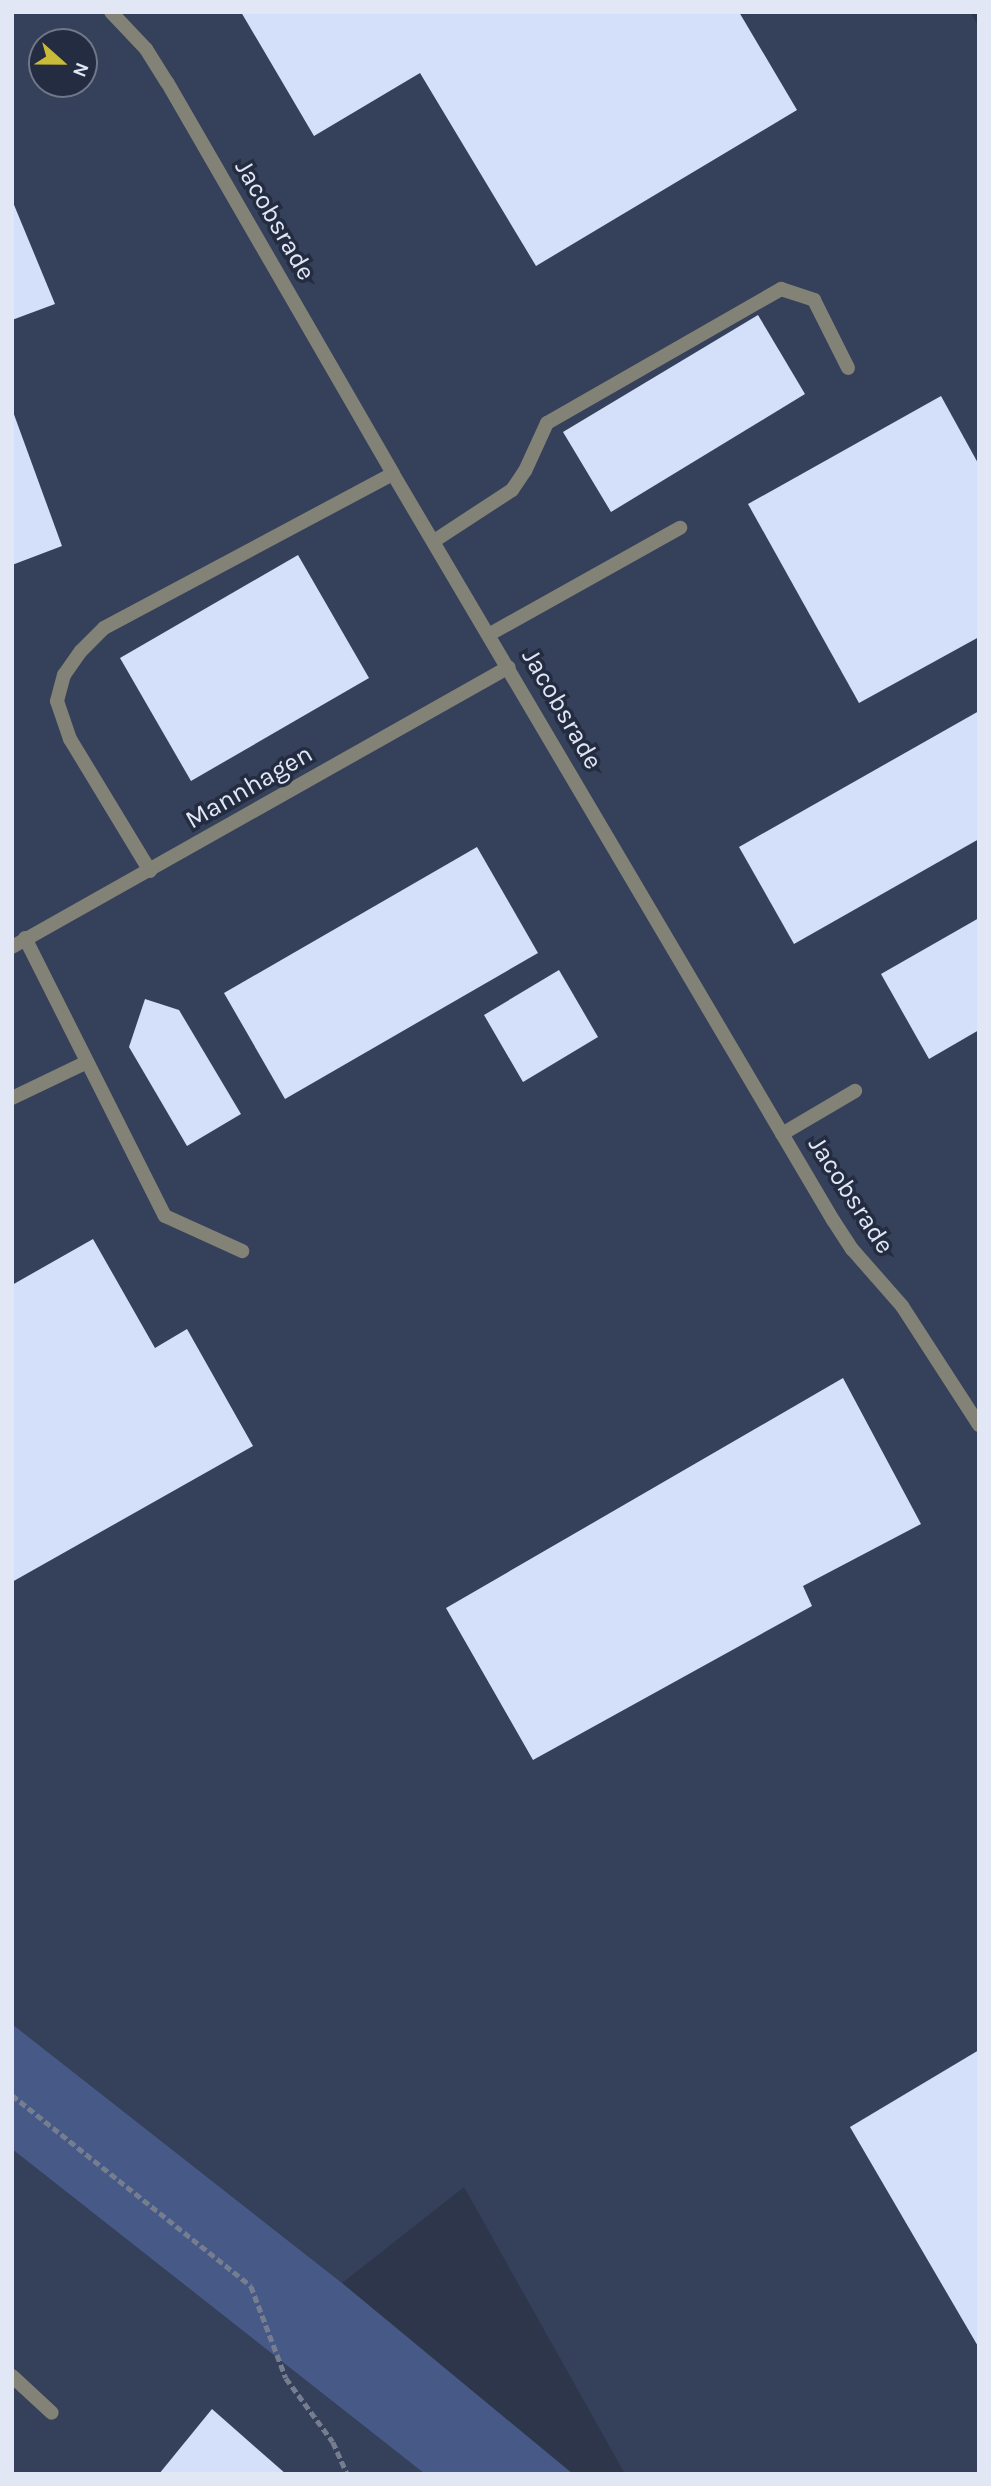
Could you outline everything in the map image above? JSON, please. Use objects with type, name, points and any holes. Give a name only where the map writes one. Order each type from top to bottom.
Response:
[{"type":"street","name":"Jacobsrade","points":[[111,12],[146,50],[167,82],[393,474],[832,1220],[852,1249],[902,1306],[979,1425]]},
{"type":"street","points":[[434,541],[512,490],[547,423],[781,289],[814,300],[848,368]]},
{"type":"street","points":[[150,871],[69,739],[57,701],[64,675],[80,652],[104,628],[393,474]]},
{"type":"street","points":[[489,634],[680,528]]},
{"type":"street","name":"Mannhagen","points":[[12,947],[509,667]]},
{"type":"street","points":[[25,939],[165,1216],[242,1251]]},
{"type":"street","points":[[12,1098],[87,1062]]},
{"type":"street","points":[[782,1134],[855,1091]]},
{"type":"street","points":[[12,2376],[52,2413]]},
{"type":"path","points":[[12,2095],[251,2286],[286,2378],[333,2442],[348,2474]]},
{"type":"shaded area","points":[[12,12],[970,12],[979,27],[979,2474],[625,2474],[464,2187],[342,2283],[12,2024]]},
{"type":"shaded area","points":[[12,2024],[342,2283],[573,2474],[425,2474],[12,2149]]},
{"type":"shaded area","points":[[12,2149],[425,2474],[12,2474]]},
{"type":"building","points":[[241,12],[739,12],[797,110],[536,266],[420,73],[314,136]]},
{"type":"building","points":[[12,200],[55,304],[12,320]]},
{"type":"building","points":[[758,315],[805,394],[611,512],[563,432]]},
{"type":"building","points":[[941,396],[979,465],[979,637],[859,703],[748,504]]},
{"type":"building","points":[[12,409],[62,546],[12,565]]},
{"type":"building","points":[[298,555],[369,678],[191,781],[120,658]]},
{"type":"building","points":[[979,711],[979,839],[794,944],[739,847]]},
{"type":"building","points":[[477,847],[538,953],[285,1099],[224,993]]},
{"type":"building","points":[[979,918],[979,1030],[929,1059],[881,974]]},
{"type":"building","points":[[559,970],[598,1037],[523,1082],[484,1015]]},
{"type":"building","points":[[145,999],[179,1010],[241,1114],[187,1146],[129,1047]]},
{"type":"building","points":[[93,1239],[155,1348],[187,1329],[253,1446],[12,1582],[12,1285]]},
{"type":"building","points":[[843,1378],[921,1524],[803,1586],[812,1606],[533,1760],[446,1608]]},
{"type":"building","points":[[979,2050],[979,2348],[850,2127]]},
{"type":"building","points":[[212,2409],[286,2474],[159,2474]]}]
